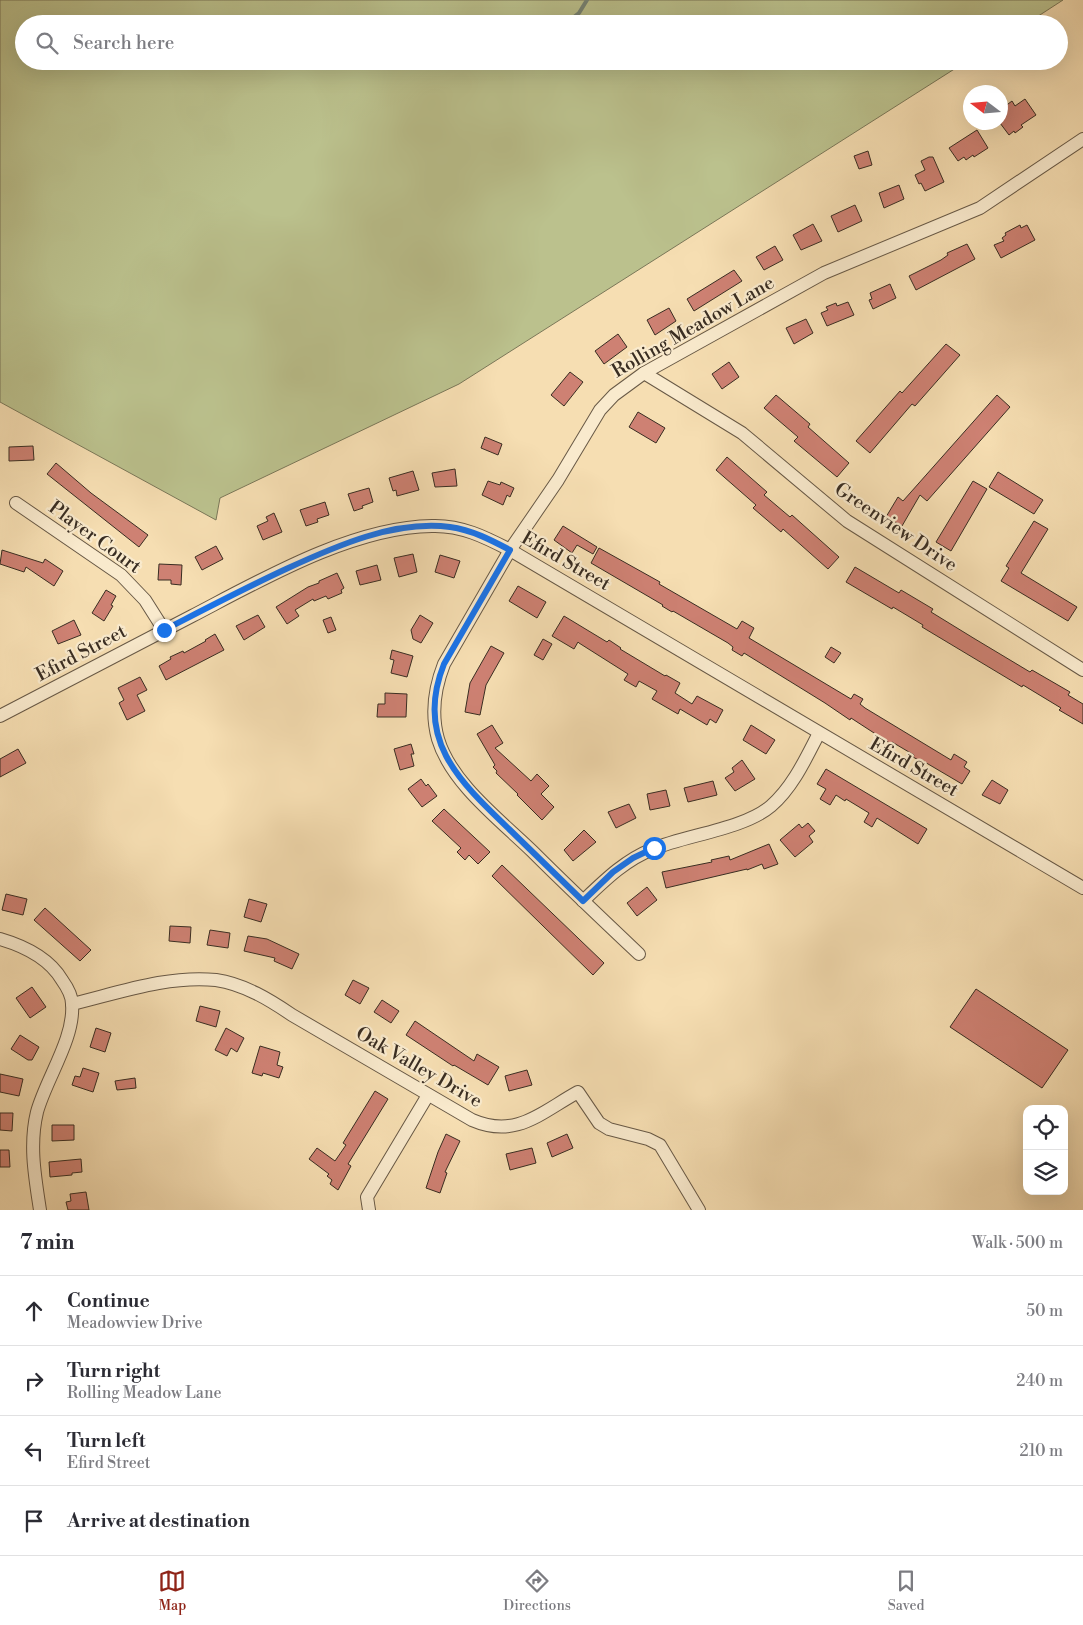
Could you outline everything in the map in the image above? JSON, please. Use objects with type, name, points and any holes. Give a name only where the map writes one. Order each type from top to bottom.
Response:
[{"type":"street","name":"Rolling Meadow Lane","points":[[639,954],[467,787],[445,756],[438,738],[435,720],[438,682],[444,664],[510,550],[558,480],[600,410],[614,395],[644,373],[824,273],[980,208],[1083,139]]},
{"type":"street","name":"Greenview Drive","points":[[644,373],[742,433],[847,521],[1083,670]]},
{"type":"street","name":"Player Court","points":[[16,503],[121,575],[145,600],[164,630]]},
{"type":"street","name":"Efird Street","points":[[0,716],[255,583],[323,552],[377,534],[414,527],[451,527],[470,531],[510,550],[1083,888]]},
{"type":"street","points":[[583,901],[613,872],[633,858],[654,848],[750,819],[771,806],[802,766],[819,733]]},
{"type":"street","points":[[0,939],[25,948],[52,966],[70,992],[72,1004],[66,1040],[38,1110],[34,1129],[33,1166],[40,1210]]},
{"type":"street","name":"Oak Valley Drive","points":[[72,1004],[174,981],[218,980],[266,998],[428,1095],[483,1125],[505,1127],[527,1121],[578,1092],[599,1123],[608,1129],[648,1139],[660,1145],[699,1210]]},
{"type":"street","points":[[369,1210],[368,1197],[428,1095]]},
{"type":"green space","points":[[0,0],[1063,0],[1040,15],[15,15],[15,70],[953,70],[459,384],[220,498],[216,520],[0,402]]},
{"type":"building","points":[[1025,99],[1036,115],[1021,125],[1023,127],[1015,133],[1014,131],[1009,135],[1005,130],[1008,130],[1008,104],[1012,101],[1015,106]]},
{"type":"building","points":[[977,130],[988,148],[974,157],[973,155],[966,160],[964,157],[958,161],[949,148]]},
{"type":"building","points":[[868,151],[872,165],[859,169],[854,156]]},
{"type":"building","points":[[933,157],[944,182],[925,191],[915,175],[925,170],[921,161]]},
{"type":"building","points":[[899,185],[904,199],[884,208],[879,193]]},
{"type":"building","points":[[855,205],[862,221],[838,232],[831,216]]},
{"type":"building","points":[[813,224],[822,241],[801,250],[793,235]]},
{"type":"building","points":[[1020,225],[1021,228],[1027,225],[1035,240],[1001,258],[994,245],[1004,241],[1002,238],[1006,235],[1005,233]]},
{"type":"building","points":[[967,244],[975,259],[916,290],[909,276],[941,260],[948,255],[947,253]]},
{"type":"building","points":[[775,246],[783,260],[764,270],[756,257]]},
{"type":"building","points":[[734,270],[742,281],[694,311],[687,299]]},
{"type":"building","points":[[890,284],[896,298],[873,309],[869,300],[872,299],[870,293]]},
{"type":"building","points":[[848,302],[854,315],[827,326],[821,313],[828,310],[826,307],[836,303],[837,306]]},
{"type":"building","points":[[669,308],[676,321],[655,335],[647,320]]},
{"type":"building","points":[[806,319],[813,333],[794,344],[786,328]]},
{"type":"building","points":[[618,334],[627,347],[604,364],[595,351]]},
{"type":"building","points":[[946,344],[960,355],[915,406],[912,404],[870,453],[856,441],[900,391],[902,393]]},
{"type":"building","points":[[729,362],[739,377],[722,389],[712,374]]},
{"type":"building","points":[[570,372],[583,382],[564,406],[551,395]]},
{"type":"building","points":[[776,395],[810,424],[808,427],[849,463],[837,477],[794,441],[798,437],[764,408]]},
{"type":"building","points":[[997,395],[1010,407],[927,501],[920,495],[902,526],[886,517],[898,497],[903,501]]},
{"type":"building","points":[[638,412],[665,428],[656,443],[629,427]]},
{"type":"building","points":[[485,437],[502,444],[498,455],[481,448]]},
{"type":"building","points":[[33,446],[34,460],[9,461],[9,447]]},
{"type":"building","points":[[727,457],[767,492],[764,495],[790,517],[792,515],[839,557],[828,569],[783,529],[781,532],[753,508],[756,505],[716,470]]},
{"type":"building","points":[[56,463],[91,493],[148,535],[139,547],[47,474]]},
{"type":"building","points":[[455,469],[457,486],[435,487],[432,473]]},
{"type":"building","points":[[413,471],[419,490],[397,496],[396,490],[393,491],[389,478]]},
{"type":"building","points":[[998,472],[1043,500],[1034,514],[989,487]]},
{"type":"building","points":[[488,481],[500,485],[501,482],[514,488],[510,497],[507,495],[503,505],[482,495]]},
{"type":"building","points":[[973,481],[987,489],[951,551],[936,542]]},
{"type":"building","points":[[369,488],[373,502],[354,511],[348,494]]},
{"type":"building","points":[[325,502],[329,515],[317,519],[318,522],[306,526],[300,510]]},
{"type":"building","points":[[274,513],[282,532],[263,540],[257,526],[268,521],[266,517]]},
{"type":"building","points":[[1034,521],[1048,529],[1021,573],[1077,607],[1068,621],[1001,581],[1009,568],[1006,566]]},
{"type":"building","points":[[563,526],[597,547],[593,554],[577,545],[572,553],[554,540]]},
{"type":"building","points":[[216,546],[223,559],[202,570],[195,557]]},
{"type":"building","points":[[599,548],[660,582],[659,584],[737,629],[742,621],[754,628],[749,638],[851,699],[854,694],[863,699],[860,704],[865,708],[951,760],[954,754],[967,762],[964,767],[970,771],[962,784],[913,757],[914,755],[892,742],[891,744],[851,718],[850,720],[744,653],[742,656],[732,650],[733,647],[728,643],[591,563]]},
{"type":"building","points":[[2,550],[43,563],[45,559],[63,571],[54,586],[26,567],[24,572],[0,564]]},
{"type":"building","points":[[413,554],[417,572],[399,577],[394,558]]},
{"type":"building","points":[[440,555],[460,561],[454,578],[435,572]]},
{"type":"building","points":[[159,564],[182,565],[181,585],[171,584],[171,580],[158,580]]},
{"type":"building","points":[[377,565],[381,580],[360,585],[356,571]]},
{"type":"building","points":[[855,567],[899,593],[901,590],[933,609],[931,612],[975,639],[1030,672],[1032,670],[1070,692],[1068,695],[1083,704],[1083,724],[1059,710],[1061,708],[922,627],[923,625],[893,607],[892,609],[846,582]]},
{"type":"building","points":[[337,573],[344,588],[341,590],[342,593],[328,599],[326,596],[314,601],[313,599],[295,610],[299,616],[287,624],[276,607],[308,587]]},
{"type":"building","points":[[518,586],[546,602],[537,618],[509,601]]},
{"type":"building","points":[[106,590],[116,596],[111,605],[113,606],[104,621],[92,613]]},
{"type":"building","points":[[258,615],[265,627],[244,640],[236,626]]},
{"type":"building","points":[[420,615],[433,623],[421,643],[413,639],[411,630]]},
{"type":"building","points":[[564,616],[607,642],[609,640],[620,649],[680,683],[675,693],[692,704],[697,696],[723,710],[716,723],[710,719],[707,725],[680,709],[678,714],[652,699],[657,691],[639,681],[636,687],[624,680],[628,674],[578,642],[574,649],[552,636]]},
{"type":"building","points":[[331,617],[336,630],[328,633],[323,620]]},
{"type":"building","points":[[74,620],[81,635],[58,644],[52,631]]},
{"type":"building","points":[[215,634],[224,650],[166,680],[159,666],[171,659],[170,657],[183,651],[184,653]]},
{"type":"building","points":[[543,639],[552,644],[543,660],[534,655]]},
{"type":"building","points":[[491,646],[504,653],[486,685],[480,715],[465,712],[470,683]]},
{"type":"building","points":[[831,647],[841,653],[834,663],[825,657]]},
{"type":"building","points":[[392,650],[413,656],[407,677],[391,673],[394,660],[390,659]]},
{"type":"building","points":[[140,677],[147,690],[137,695],[145,711],[127,720],[119,703],[124,700],[118,688]]},
{"type":"building","points":[[385,693],[407,694],[406,717],[377,717],[378,704],[385,704]]},
{"type":"building","points":[[492,725],[503,743],[495,748],[531,781],[537,774],[549,786],[541,794],[554,807],[542,820],[496,773],[497,771],[493,767],[495,765],[477,734]]},
{"type":"building","points":[[751,725],[775,740],[766,754],[743,740]]},
{"type":"building","points":[[411,744],[414,754],[411,754],[414,766],[400,770],[394,749]]},
{"type":"building","points":[[18,749],[26,763],[0,777],[0,759]]},
{"type":"building","points":[[742,760],[755,779],[735,791],[725,778],[734,772],[732,768]]},
{"type":"building","points":[[826,769],[927,829],[918,844],[877,818],[872,827],[864,822],[869,813],[846,799],[845,801],[836,795],[830,805],[820,799],[826,789],[817,784]]},
{"type":"building","points":[[421,779],[426,786],[428,784],[437,796],[422,807],[408,789]]},
{"type":"building","points":[[992,780],[1008,790],[1000,804],[982,795]]},
{"type":"building","points":[[713,781],[717,795],[688,802],[684,788]]},
{"type":"building","points":[[666,790],[670,806],[650,810],[647,794]]},
{"type":"building","points":[[629,804],[636,818],[616,828],[608,812]]},
{"type":"building","points":[[444,809],[490,852],[478,864],[469,855],[465,860],[457,852],[461,848],[432,821]]},
{"type":"building","points":[[808,823],[815,831],[809,836],[813,842],[795,857],[780,840],[799,824],[802,828]]},
{"type":"building","points":[[584,830],[596,842],[573,861],[564,850]]},
{"type":"building","points":[[769,844],[778,864],[764,869],[762,864],[747,870],[666,888],[662,872],[712,862],[711,860],[729,856],[730,860]]},
{"type":"building","points":[[502,865],[604,963],[593,975],[492,876]]},
{"type":"building","points":[[647,887],[657,900],[637,916],[627,903]]},
{"type":"building","points":[[6,894],[27,899],[23,915],[2,910]]},
{"type":"building","points":[[249,899],[267,904],[261,922],[244,917]]},
{"type":"building","points":[[45,908],[91,950],[80,961],[34,920]]},
{"type":"building","points":[[170,926],[191,927],[190,943],[169,941]]},
{"type":"building","points":[[210,930],[230,933],[228,948],[207,945]]},
{"type":"building","points":[[248,936],[267,939],[299,954],[292,969],[274,961],[275,958],[244,951]]},
{"type":"building","points":[[353,980],[369,988],[360,1004],[345,995]]},
{"type":"building","points":[[32,987],[46,1007],[30,1018],[16,998]]},
{"type":"building","points":[[976,989],[1068,1050],[1042,1088],[950,1027]]},
{"type":"building","points":[[382,1000],[399,1011],[391,1023],[374,1012]]},
{"type":"building","points":[[200,1006],[220,1011],[216,1027],[196,1021]]},
{"type":"building","points":[[415,1021],[474,1061],[477,1054],[499,1067],[488,1085],[453,1066],[406,1035]]},
{"type":"building","points":[[96,1028],[111,1033],[105,1052],[90,1047]]},
{"type":"building","points":[[226,1028],[244,1038],[237,1052],[231,1048],[227,1056],[215,1050]]},
{"type":"building","points":[[20,1035],[39,1047],[32,1060],[28,1060],[11,1049]]},
{"type":"building","points":[[260,1046],[280,1052],[277,1065],[283,1067],[279,1078],[263,1073],[262,1076],[252,1073]]},
{"type":"building","points":[[83,1068],[99,1073],[93,1092],[72,1085],[75,1076],[80,1077]]},
{"type":"building","points":[[527,1070],[532,1085],[509,1091],[505,1076]]},
{"type":"building","points":[[0,1074],[23,1079],[19,1096],[0,1092]]},
{"type":"building","points":[[135,1078],[136,1088],[117,1090],[115,1081]]},
{"type":"building","points":[[375,1091],[388,1099],[348,1164],[351,1166],[338,1190],[330,1184],[332,1180],[327,1176],[329,1174],[309,1159],[317,1148],[335,1161],[346,1145],[343,1143]]},
{"type":"building","points":[[0,1113],[13,1113],[12,1131],[0,1130]]},
{"type":"building","points":[[52,1125],[74,1125],[74,1140],[52,1141]]},
{"type":"building","points":[[446,1134],[460,1141],[445,1172],[447,1173],[440,1193],[426,1188]]},
{"type":"building","points":[[567,1134],[573,1148],[552,1157],[547,1143]]},
{"type":"building","points":[[532,1148],[536,1163],[510,1170],[506,1154]]},
{"type":"building","points":[[0,1150],[9,1150],[10,1167],[0,1167]]},
{"type":"building","points":[[81,1159],[82,1172],[50,1177],[49,1162]]},
{"type":"building","points":[[86,1192],[89,1210],[68,1210],[66,1202],[71,1201],[70,1194]]},
{"type":"waterway","points":[[576,15],[587,0]]},
{"type":"route","points":[[164,630],[255,583],[323,552],[377,534],[414,527],[433,526],[451,527],[486,537],[510,550],[444,664],[438,682],[435,700],[435,720],[438,738],[445,756],[467,787],[583,901],[613,872],[633,858],[654,848]]}]
